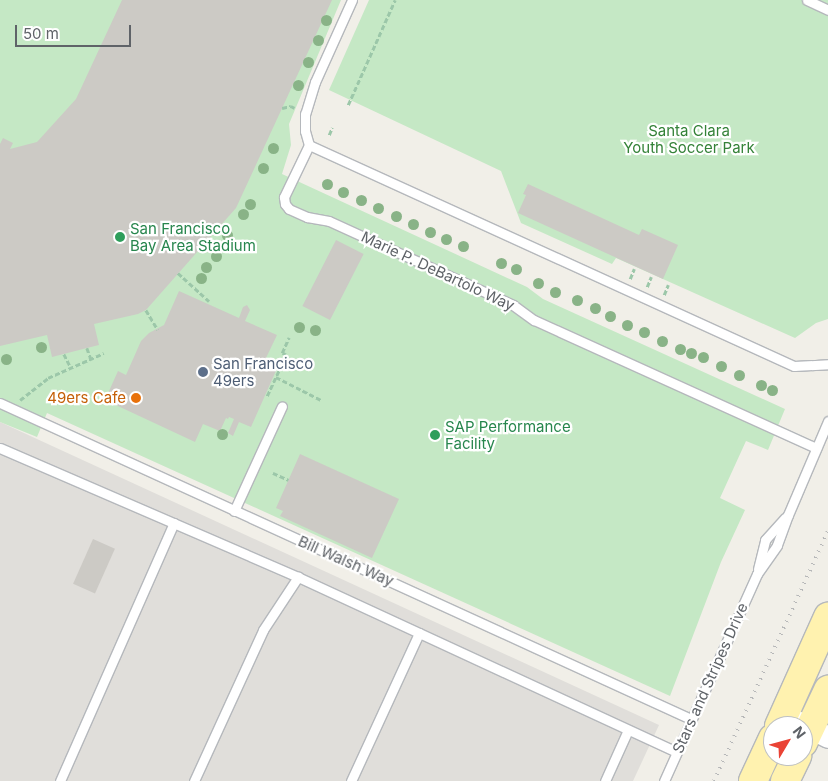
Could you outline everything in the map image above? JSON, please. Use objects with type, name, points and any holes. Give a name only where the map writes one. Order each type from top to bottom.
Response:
[{"type":"main road","points":[[783,716],[828,617]]},
{"type":"main road","points":[[753,781],[763,759]]},
{"type":"main road","points":[[785,781],[792,766]]},
{"type":"lane","points":[[352,0],[315,82],[305,114],[305,131],[309,145],[794,366],[828,364]]},
{"type":"lane","points":[[807,0],[828,10]]},
{"type":"lane","name":"Marie P. DeBartolo Way","points":[[309,145],[284,197],[285,204],[289,209],[307,217],[329,221],[514,305],[534,320],[816,448]]},
{"type":"lane","name":"Bill Walsh Way","points":[[0,403],[691,719]]},
{"type":"lane","points":[[234,511],[282,406]]},
{"type":"lane","name":"Stars and Stripes Drive","points":[[757,574],[778,545],[788,515],[828,421]]},
{"type":"lane","points":[[0,448],[298,577],[677,752]]},
{"type":"lane","name":"Stars and Stripes Drive","points":[[664,781],[757,574],[765,540],[788,515]]},
{"type":"lane","points":[[60,781],[174,523]]},
{"type":"lane","points":[[194,781],[263,630],[298,577]]},
{"type":"lane","points":[[351,781],[419,633]]},
{"type":"lane","points":[[605,781],[628,730]]},
{"type":"path","points":[[348,105],[395,0]]},
{"type":"path","points":[[328,135],[332,128]]},
{"type":"path","points":[[178,274],[209,301]]},
{"type":"path","points":[[146,310],[158,330]]},
{"type":"path","points":[[267,396],[286,355],[282,353],[289,338]]},
{"type":"path","points":[[88,348],[91,359]]},
{"type":"path","points":[[13,409],[33,388],[48,378],[104,353]]},
{"type":"path","points":[[64,354],[71,368]]},
{"type":"path","points":[[276,378],[321,400]]},
{"type":"path","points":[[274,473],[288,480]]},
{"type":"shaded area","points":[[0,422],[659,725],[633,781],[0,781]]},
{"type":"green space","name":"SAP Performance Facility","points":[[0,0],[341,0],[289,124],[291,145],[282,174],[527,287],[543,299],[785,409],[768,450],[746,441],[720,498],[745,510],[721,562],[670,696],[47,413],[37,437],[0,422]]},
{"type":"green space","name":"Santa Clara Youth Soccer Park","points":[[369,0],[828,0],[828,319],[816,323],[795,338],[616,258],[612,264],[521,223],[501,171],[329,90]]},
{"type":"building","name":"San Francisco Bay Area Stadium","points":[[122,0],[332,0],[236,208],[146,310],[138,314],[94,324],[99,345],[52,357],[47,335],[0,346],[0,144],[3,138],[13,143],[10,149],[37,142],[76,99]]},
{"type":"building","points":[[528,184],[639,235],[642,229],[678,245],[663,279],[518,213],[526,195],[523,194]]},
{"type":"building","points":[[336,240],[364,254],[330,320],[302,306]]},
{"type":"building","points":[[179,291],[239,318],[243,307],[247,305],[250,310],[245,321],[277,335],[266,358],[279,364],[251,427],[239,422],[233,436],[228,433],[234,419],[229,417],[228,419],[226,418],[220,431],[203,424],[195,442],[105,400],[118,371],[126,375],[141,341],[149,333],[164,325]]},
{"type":"building","points":[[300,454],[399,499],[372,558],[280,516],[283,511],[276,508]]},
{"type":"building","points":[[93,539],[115,549],[95,594],[73,584]]},
{"type":"railway","points":[[714,781],[828,531]]},
{"type":"place","name":"San Francisco Bay Area Stadium","points":[[120,237]]},
{"type":"place","name":"San Francisco 49ers","points":[[203,372]]},
{"type":"place","name":"49ers Cafe","points":[[136,398]]},
{"type":"place","name":"SAP Performance Facility","points":[[435,435]]}]
